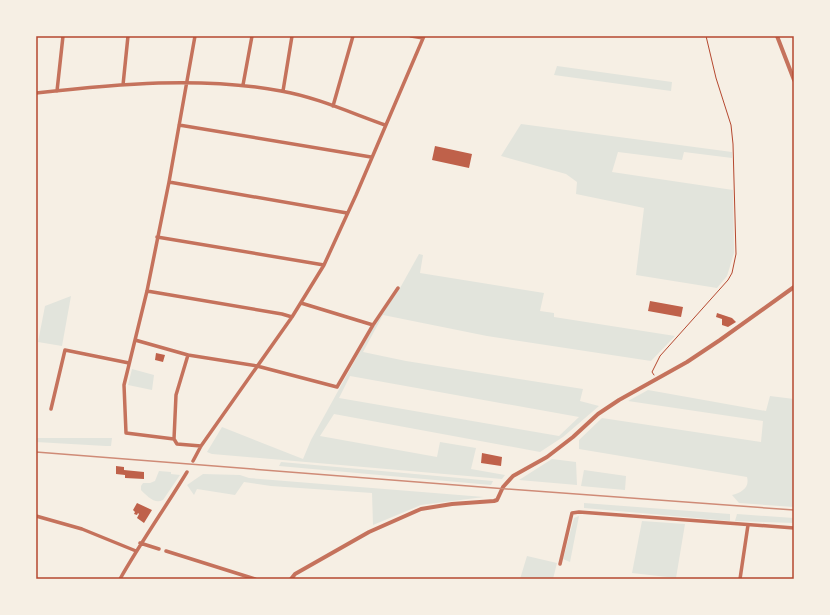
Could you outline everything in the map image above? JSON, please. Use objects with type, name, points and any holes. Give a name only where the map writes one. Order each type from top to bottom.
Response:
[{"type":"street","points":[[57,91],[63,36]]},
{"type":"street","points":[[123,85],[128,36]]},
{"type":"street","points":[[174,439],[126,433],[124,385],[147,291],[169,182],[195,36]]},
{"type":"street","points":[[243,85],[252,36]]},
{"type":"street","points":[[283,91],[292,36]]},
{"type":"street","points":[[333,106],[353,36]]},
{"type":"street","points":[[193,461],[201,446],[292,317],[324,265],[423,37],[411,36]]},
{"type":"street","points":[[777,36],[794,80]]},
{"type":"street","points":[[36,93],[123,85],[186,82],[243,85],[283,91],[333,106],[385,125]]},
{"type":"street","points":[[179,126],[371,157]]},
{"type":"street","points":[[169,182],[347,213]]},
{"type":"street","points":[[157,237],[324,265]]},
{"type":"street","points":[[291,579],[295,574],[369,532],[421,509],[452,504],[497,500],[503,487],[513,476],[547,457],[574,437],[598,414],[720,340],[794,287]]},
{"type":"street","points":[[135,340],[188,355],[257,366],[337,387],[373,325],[398,288]]},
{"type":"street","points":[[147,291],[292,317]]},
{"type":"street","points":[[301,303],[373,325]]},
{"type":"street","points":[[51,409],[65,350],[129,363]]},
{"type":"street","points":[[188,355],[176,395],[174,439],[177,444],[201,446]]},
{"type":"street","points":[[120,579],[140,543],[187,472]]},
{"type":"street","points":[[560,564],[572,513],[576,512],[794,528]]},
{"type":"street","points":[[36,516],[82,530],[136,550]]},
{"type":"street","points":[[740,579],[748,525]]},
{"type":"street","points":[[140,543],[159,549]]},
{"type":"street","points":[[166,551],[255,579]]},
{"type":"path","points":[[656,379],[652,372],[660,356],[728,280],[732,273],[736,254],[731,125],[716,78],[706,36]]},
{"type":"shaded area","points":[[557,66],[672,82],[671,91],[554,75]]},
{"type":"shaded area","points":[[521,124],[732,152],[732,158],[684,152],[682,160],[618,152],[612,172],[733,190],[734,253],[727,276],[717,288],[636,275],[644,208],[576,194],[577,182],[566,174],[501,156]]},
{"type":"shaded area","points":[[419,254],[423,255],[420,273],[544,293],[540,311],[554,313],[554,317],[675,336],[651,361],[487,336],[383,315],[363,352],[406,361],[583,389],[580,401],[599,406],[563,437],[540,452],[334,414],[320,436],[437,457],[440,442],[476,448],[471,469],[505,475],[502,479],[212,454],[207,452],[222,427],[303,459],[311,440],[375,324],[400,288]],"holes":[[[350,376],[579,417],[559,436],[339,398]]]},
{"type":"shaded area","points":[[71,296],[62,346],[38,342],[45,306]]},
{"type":"shaded area","points":[[132,369],[154,375],[152,390],[128,385]]},
{"type":"shaded area","points":[[648,390],[766,411],[770,396],[794,399],[794,507],[739,503],[732,495],[739,493],[746,487],[748,481],[747,477],[579,449],[579,440],[602,418],[761,442],[763,421],[628,401]]},
{"type":"shaded area","points":[[36,438],[112,438],[111,446],[106,446],[36,442]]},
{"type":"shaded area","points":[[552,459],[576,462],[577,485],[519,480]]},
{"type":"shaded area","points":[[281,462],[493,481],[491,485],[279,466]]},
{"type":"shaded area","points":[[584,470],[626,476],[625,490],[581,486]]},
{"type":"shaded area","points":[[159,471],[171,472],[171,474],[180,475],[163,500],[157,501],[151,499],[145,494],[141,490],[141,486],[143,483],[155,481]]},
{"type":"shaded area","points":[[203,474],[240,475],[249,478],[484,497],[421,505],[373,525],[372,493],[271,486],[244,482],[235,495],[197,489],[194,495],[187,485]]},
{"type":"shaded area","points":[[584,503],[730,514],[730,521],[584,508]]},
{"type":"shaded area","points":[[737,514],[794,518],[794,523],[735,521]]},
{"type":"shaded area","points":[[579,516],[570,562],[563,559],[574,518]]},
{"type":"shaded area","points":[[642,521],[685,524],[676,578],[632,573]]},
{"type":"shaded area","points":[[527,556],[557,563],[553,579],[520,579]]},
{"type":"building","points":[[435,146],[472,154],[469,168],[432,160]]},
{"type":"building","points":[[650,301],[683,307],[681,317],[648,311]]},
{"type":"building","points":[[717,313],[732,318],[736,322],[728,327],[722,325],[722,319],[716,317]]},
{"type":"building","points":[[156,353],[165,355],[163,362],[155,360]]},
{"type":"building","points":[[482,453],[502,457],[501,466],[481,463]]},
{"type":"building","points":[[116,466],[124,467],[124,470],[144,472],[144,479],[125,478],[125,475],[116,474]]},
{"type":"building","points":[[137,503],[152,510],[144,523],[137,518],[138,513],[137,515],[134,514],[135,512],[133,510]]},
{"type":"railway","points":[[36,452],[794,510]]}]
